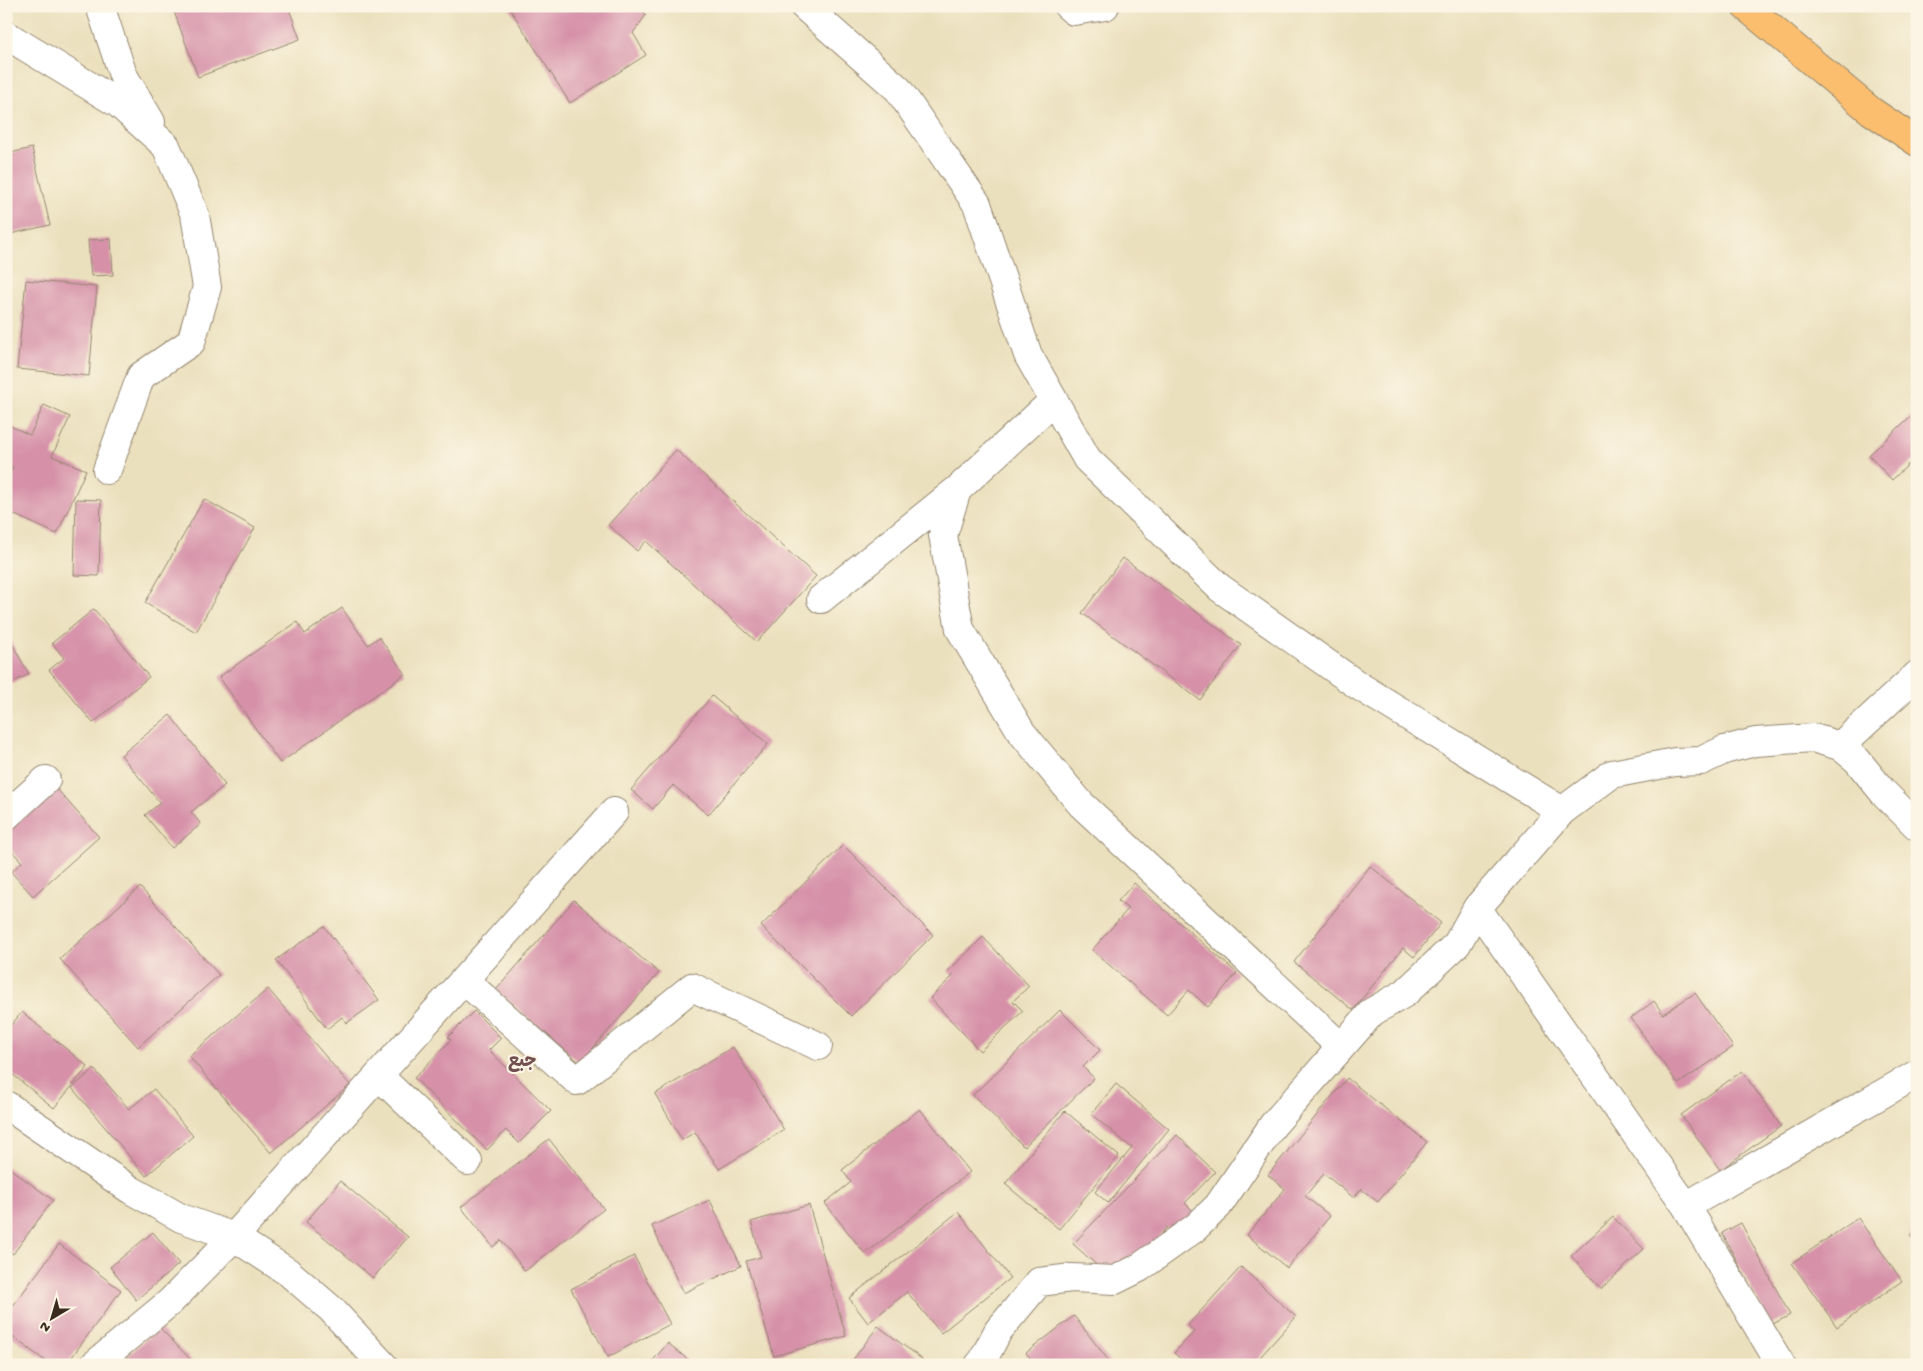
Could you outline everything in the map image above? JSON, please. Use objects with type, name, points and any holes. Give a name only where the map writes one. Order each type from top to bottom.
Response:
[{"type":"highway","points":[[1745,6],[1871,111],[1917,142]]},
{"type":"street","points":[[100,6],[123,75],[166,146],[196,215],[207,287],[191,342],[141,376],[107,470]]},
{"type":"street","points":[[804,6],[898,89],[977,204],[1028,355],[1087,459],[1220,588],[1359,686],[1562,811]]},
{"type":"street","points":[[1068,6],[1074,11],[1105,6]]},
{"type":"street","points":[[6,35],[119,104],[166,146]]},
{"type":"street","points":[[821,599],[957,490],[1054,400]]},
{"type":"street","points":[[957,490],[943,535],[960,629],[1022,733],[1081,804],[1341,1047]]},
{"type":"street","points":[[1840,746],[1917,675]]},
{"type":"street","points":[[979,1365],[998,1331],[1039,1282],[1072,1278],[1115,1280],[1139,1268],[1196,1228],[1218,1206],[1273,1125],[1372,1012],[1405,993],[1457,944],[1478,908],[1562,811],[1612,774],[1675,762],[1701,761],[1724,750],[1755,742],[1813,738],[1840,746],[1858,760],[1883,792],[1917,826]]},
{"type":"street","points":[[6,816],[46,780]]},
{"type":"street","points":[[94,1365],[170,1302],[234,1237],[614,812]]},
{"type":"street","points":[[1478,908],[1686,1206],[1780,1365]]},
{"type":"street","points":[[464,980],[578,1081],[692,987],[818,1046]]},
{"type":"street","points":[[1686,1206],[1917,1074]]},
{"type":"street","points":[[378,1076],[468,1161]]},
{"type":"street","points":[[6,1105],[131,1190],[181,1218],[234,1237],[295,1278],[331,1309],[383,1365]]},
{"type":"building","points":[[172,6],[288,6],[300,39],[198,77]]},
{"type":"building","points":[[508,6],[641,6],[646,15],[633,33],[646,55],[570,103]]},
{"type":"building","points":[[32,148],[50,225],[6,235],[6,154]]},
{"type":"building","points":[[111,239],[113,275],[91,276],[88,240]]},
{"type":"building","points":[[26,280],[97,287],[89,376],[17,369]]},
{"type":"building","points":[[44,405],[70,417],[52,456],[86,470],[57,534],[6,511],[6,482],[13,467],[6,463],[6,424],[30,435]]},
{"type":"building","points":[[1913,414],[1917,418],[1917,464],[1913,460],[1892,480],[1869,455]]},
{"type":"building","points":[[676,450],[816,576],[757,642],[646,541],[637,551],[608,525]]},
{"type":"building","points":[[76,499],[101,500],[99,576],[74,575]]},
{"type":"building","points":[[204,499],[255,528],[196,632],[145,603]]},
{"type":"building","points":[[1123,558],[1241,645],[1200,700],[1082,613]]},
{"type":"building","points":[[342,608],[368,645],[379,637],[405,674],[280,763],[219,677],[297,622],[305,634]]},
{"type":"building","points":[[94,609],[149,677],[93,723],[49,670],[64,658],[52,643]]},
{"type":"building","points":[[6,633],[29,674],[6,686]]},
{"type":"building","points":[[712,696],[768,744],[708,815],[673,785],[653,809],[631,790]]},
{"type":"building","points":[[170,715],[225,785],[191,812],[201,824],[172,848],[145,815],[160,803],[121,755]]},
{"type":"building","points":[[56,788],[99,837],[33,896],[11,872],[22,862],[6,845],[6,832]]},
{"type":"building","points":[[843,845],[933,935],[851,1016],[761,926]]},
{"type":"building","points":[[1370,866],[1441,923],[1414,957],[1403,948],[1353,1010],[1294,962]]},
{"type":"building","points":[[1134,883],[1237,973],[1208,1007],[1189,990],[1167,1015],[1092,950],[1128,909],[1118,901]]},
{"type":"building","points":[[140,887],[219,975],[138,1047],[60,959]]},
{"type":"building","points":[[574,900],[659,973],[580,1063],[496,990]]},
{"type":"building","points":[[324,926],[379,1000],[347,1023],[342,1017],[327,1029],[276,960]]},
{"type":"building","points":[[983,937],[1029,986],[1013,1001],[1023,1011],[980,1051],[930,998],[953,976],[948,971]]},
{"type":"building","points":[[268,989],[350,1085],[271,1153],[189,1056]]},
{"type":"building","points":[[1695,993],[1733,1047],[1678,1084],[1631,1018],[1654,1001],[1663,1014]]},
{"type":"building","points":[[1060,1010],[1100,1050],[1083,1067],[1094,1078],[1024,1147],[973,1095]]},
{"type":"building","points":[[474,1011],[501,1038],[489,1050],[551,1111],[519,1143],[506,1130],[487,1150],[414,1078],[451,1040],[448,1037]]},
{"type":"building","points":[[22,1012],[88,1067],[54,1108],[6,1069],[6,1031]]},
{"type":"building","points":[[733,1047],[784,1130],[719,1169],[695,1132],[682,1140],[655,1094]]},
{"type":"building","points":[[94,1069],[129,1109],[154,1089],[193,1136],[146,1176],[72,1088]]},
{"type":"building","points":[[1742,1071],[1781,1126],[1720,1170],[1681,1115]]},
{"type":"building","points":[[1347,1078],[1427,1142],[1378,1202],[1361,1189],[1354,1198],[1324,1174],[1305,1196],[1330,1216],[1287,1268],[1247,1235],[1285,1189],[1268,1175]]},
{"type":"building","points":[[1116,1084],[1169,1129],[1108,1203],[1095,1192],[1132,1148],[1091,1114]]},
{"type":"building","points":[[920,1109],[970,1172],[865,1254],[825,1203],[851,1182],[842,1170]]},
{"type":"building","points":[[1065,1111],[1119,1156],[1059,1229],[1005,1184]]},
{"type":"building","points":[[1177,1135],[1215,1172],[1185,1203],[1198,1216],[1177,1238],[1167,1227],[1139,1260],[1100,1268],[1073,1244]]},
{"type":"building","points":[[549,1139],[604,1209],[525,1271],[501,1240],[493,1247],[461,1207]]},
{"type":"building","points":[[6,1166],[53,1200],[13,1254],[6,1249]]},
{"type":"building","points":[[340,1181],[408,1237],[373,1278],[306,1222]]},
{"type":"building","points":[[710,1200],[741,1266],[683,1293],[652,1226]]},
{"type":"building","points":[[809,1205],[846,1336],[774,1356],[746,1261],[761,1257],[751,1222]]},
{"type":"building","points":[[958,1212],[1010,1278],[941,1333],[907,1292],[868,1323],[849,1298]]},
{"type":"building","points":[[1613,1217],[1644,1249],[1601,1289],[1571,1256]]},
{"type":"building","points":[[1858,1218],[1902,1281],[1837,1327],[1792,1263]]},
{"type":"building","points":[[1741,1223],[1790,1315],[1771,1325],[1722,1233]]},
{"type":"building","points":[[1917,1230],[1917,1245],[1910,1235]]},
{"type":"building","points":[[153,1232],[179,1264],[136,1300],[110,1267]]},
{"type":"building","points":[[59,1244],[121,1290],[66,1365],[51,1365],[6,1332],[6,1315]]},
{"type":"building","points":[[634,1256],[670,1324],[608,1357],[571,1289]]},
{"type":"building","points":[[1241,1267],[1296,1317],[1253,1365],[1187,1365],[1174,1353],[1194,1332],[1188,1325]]},
{"type":"building","points":[[1074,1316],[1112,1365],[1036,1365],[1026,1353]]},
{"type":"building","points":[[878,1326],[923,1360],[919,1365],[849,1365]]},
{"type":"building","points":[[159,1327],[194,1363],[192,1365],[118,1365]]},
{"type":"building","points":[[668,1343],[694,1365],[649,1365]]},
{"type":"building","points":[[243,1359],[250,1365],[238,1365]]},
{"type":"district","name":"جبع","points":[[522,1060]]}]
